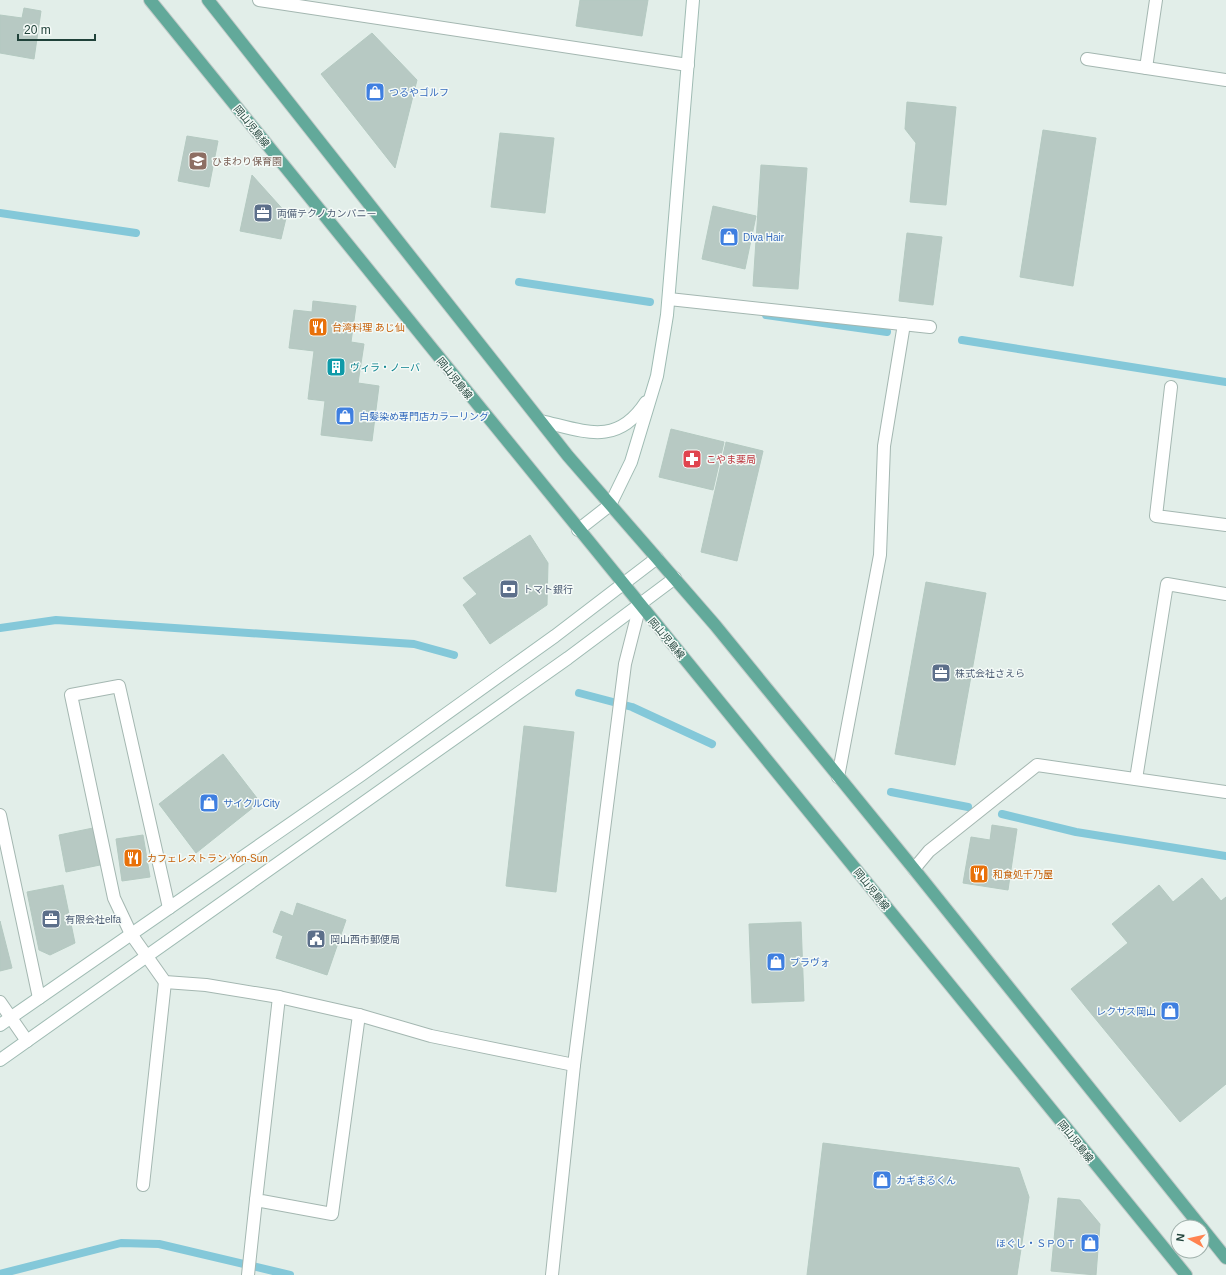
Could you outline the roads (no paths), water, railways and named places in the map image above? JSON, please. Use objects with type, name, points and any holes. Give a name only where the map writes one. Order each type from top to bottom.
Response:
[{"type":"main road","name":"岡山児島線","points":[[150,0],[578,530],[640,604],[1186,1275]]},
{"type":"main road","points":[[208,0],[568,456],[715,625],[914,869],[1194,1219]]},
{"type":"main road","points":[[1210,1239],[1226,1258]]},
{"type":"street","points":[[259,0],[688,66]]},
{"type":"street","points":[[578,530],[610,505],[631,462],[657,376],[669,299],[693,0]]},
{"type":"street","points":[[1146,68],[1156,0]]},
{"type":"street","points":[[1087,59],[1226,80]]},
{"type":"street","points":[[669,299],[930,327]]},
{"type":"street","points":[[838,777],[880,555],[884,446],[904,324]]},
{"type":"street","points":[[1171,387],[1156,516],[1226,525]]},
{"type":"street","points":[[541,420],[590,433],[613,431],[625,425],[642,409],[652,392]]},
{"type":"street","points":[[0,1025],[555,636],[657,558]]},
{"type":"street","points":[[0,1060],[568,658],[675,578]]},
{"type":"street","points":[[1136,779],[1167,584],[1226,594]]},
{"type":"street","points":[[552,1275],[574,1065],[618,714],[625,664],[640,604]]},
{"type":"street","points":[[143,1185],[165,982],[131,934],[114,898],[71,695],[119,686],[169,908]]},
{"type":"street","points":[[914,869],[929,851],[1037,765],[1226,792]]},
{"type":"street","points":[[0,815],[39,998]]},
{"type":"street","points":[[165,982],[206,985],[279,996],[359,1015],[431,1036],[574,1065]]},
{"type":"street","points":[[248,1274],[279,996]]},
{"type":"street","points":[[0,1002],[27,1041]]},
{"type":"street","points":[[256,1200],[332,1214],[359,1015]]},
{"type":"waterway","points":[[0,213],[136,233]]},
{"type":"waterway","points":[[519,282],[650,302]]},
{"type":"waterway","points":[[766,315],[887,332]]},
{"type":"waterway","points":[[962,340],[1226,382]]},
{"type":"waterway","points":[[0,628],[56,620],[414,644],[454,655]]},
{"type":"waterway","points":[[579,693],[632,707],[712,744]]},
{"type":"waterway","points":[[891,792],[968,807]]},
{"type":"waterway","points":[[1002,814],[1076,832],[1226,856]]},
{"type":"waterway","points":[[0,1274],[121,1243],[159,1244],[290,1275]]},
{"type":"place","name":"つるやゴルフ","points":[[375,92]]},
{"type":"place","name":"ひまわり保育園","points":[[198,161]]},
{"type":"place","name":"両備テクノカンパニー","points":[[263,213]]},
{"type":"place","name":"Diva Hair","points":[[729,237]]},
{"type":"place","name":"台湾料理 あじ仙","points":[[318,327]]},
{"type":"place","name":"ヴィラ・ノーバ","points":[[336,367]]},
{"type":"place","name":"白髪染め専門店カラーリング","points":[[345,416]]},
{"type":"place","name":"こやま薬局","points":[[692,459]]},
{"type":"place","name":"トマト銀行","points":[[509,589]]},
{"type":"place","name":"株式会社さえら","points":[[941,673]]},
{"type":"place","name":"サイクルCity","points":[[209,803]]},
{"type":"place","name":"カフェレストラン Yon-Sun","points":[[133,858]]},
{"type":"place","name":"和食処千乃屋","points":[[979,874]]},
{"type":"place","name":"有限会社elfa","points":[[51,919]]},
{"type":"place","name":"岡山西市郵便局","points":[[316,939]]},
{"type":"place","name":"ブラヴォ","points":[[776,962]]},
{"type":"place","name":"レクサス岡山","points":[[1170,1011]]},
{"type":"place","name":"カギまるくん","points":[[882,1180]]},
{"type":"place","name":"ほぐし・ＳＰＯＴ","points":[[1090,1243]]}]
